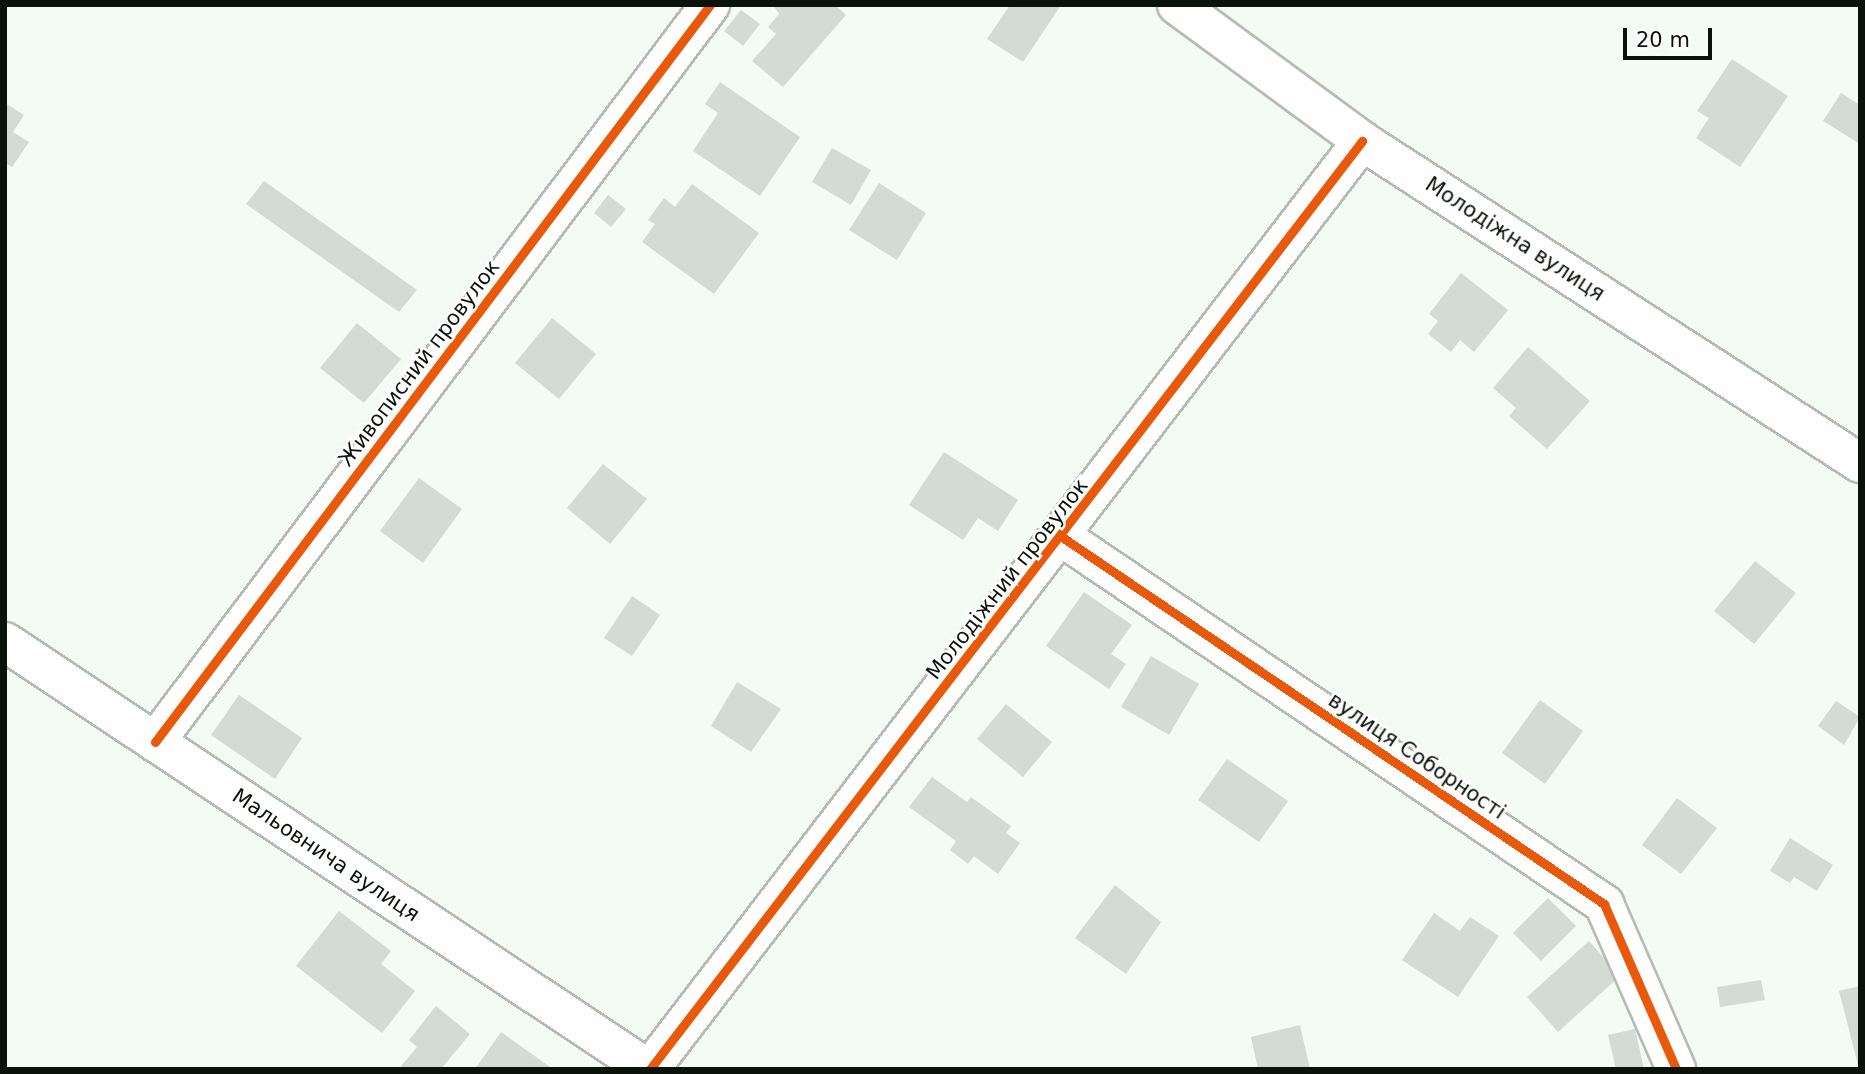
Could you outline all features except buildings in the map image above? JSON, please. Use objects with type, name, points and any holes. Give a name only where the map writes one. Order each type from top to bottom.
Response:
[{"type":"street","name":"Живописний провулок","points":[[155,742],[710,5]]},
{"type":"street","name":"Молодіжна вулиця","points":[[1177,5],[1362,141],[1860,463]]},
{"type":"street","name":"Молодіжний провулок","points":[[649,1069],[1062,537],[1362,141]]},
{"type":"street","name":"вулиця Соборності","points":[[1062,537],[1604,904],[1676,1069]]},
{"type":"street","name":"Мальовнича вулиця","points":[[5,642],[649,1069]]},
{"type":"cycle path","points":[[155,742],[710,5]]},
{"type":"cycle path","points":[[650,1069],[1362,141]]},
{"type":"cycle path","points":[[1062,537],[1604,904],[1676,1069]]}]
